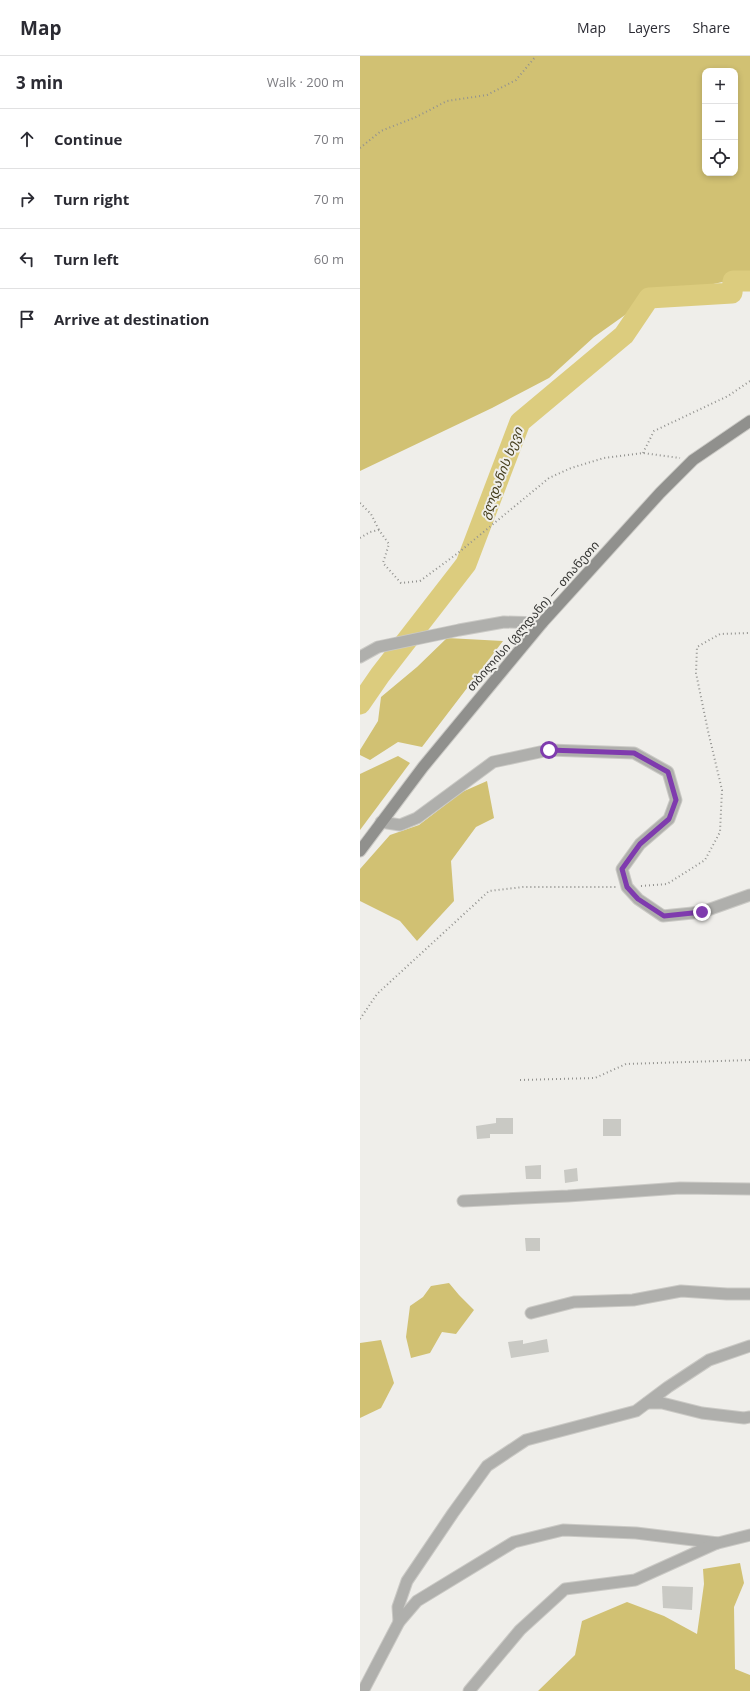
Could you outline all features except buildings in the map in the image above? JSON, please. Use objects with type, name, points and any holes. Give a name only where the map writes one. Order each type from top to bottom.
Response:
[{"type":"main road","name":"თბილისი (გლდანი) — თიანეთი","points":[[360,852],[424,768],[542,623],[660,492],[693,460],[750,421]]},
{"type":"street","points":[[360,657],[378,647],[454,631],[504,622],[542,623]]},
{"type":"street","points":[[382,822],[400,825],[417,818],[493,762],[549,750],[634,753],[668,772],[676,800],[669,819],[640,844],[622,869],[627,887],[638,899],[664,916],[702,912],[750,896]]},
{"type":"street","points":[[464,1201],[568,1196],[680,1188],[750,1189]]},
{"type":"street","points":[[531,1313],[574,1302],[633,1300],[682,1291],[750,1294]]},
{"type":"street","points":[[399,1622],[398,1607],[407,1581],[487,1466],[526,1440],[636,1411],[709,1360],[750,1346]]},
{"type":"street","points":[[647,1403],[662,1403],[702,1413],[744,1418],[750,1417]]},
{"type":"street","points":[[363,1691],[399,1622],[417,1601],[514,1542],[563,1530],[636,1533],[718,1543]]},
{"type":"street","points":[[469,1691],[520,1630],[565,1589],[635,1580],[718,1543],[750,1535]]},
{"type":"path","points":[[360,148],[381,131],[416,117],[447,101],[487,95],[516,80],[536,56]]},
{"type":"path","points":[[643,453],[654,431],[728,396],[750,381]]},
{"type":"path","points":[[360,504],[371,514],[379,530],[389,544],[383,563],[401,583],[420,581],[458,553],[549,478],[571,468],[604,458],[643,453],[693,460]]},
{"type":"path","points":[[360,538],[370,532],[379,530]]},
{"type":"path","points":[[360,1019],[377,994],[489,891],[523,887],[627,887],[667,884],[705,860],[720,832],[722,790],[696,673],[697,647],[720,634],[750,633]]},
{"type":"path","points":[[520,1080],[595,1078],[626,1064],[750,1060]]},
{"type":"shaded area","points":[[360,56],[750,56],[750,276],[649,298],[594,337],[549,378],[492,408],[360,471]]},
{"type":"shaded area","points":[[447,638],[503,641],[422,747],[398,742],[370,760],[360,755],[360,750],[378,721],[381,697],[417,667]]},
{"type":"shaded area","points":[[398,756],[410,763],[360,830],[360,774]]},
{"type":"shaded area","points":[[487,781],[494,818],[476,827],[451,861],[454,901],[417,941],[400,921],[360,901],[360,869],[390,835],[419,825],[462,792]]},
{"type":"shaded area","points":[[449,1283],[474,1310],[456,1334],[442,1332],[430,1353],[411,1358],[406,1337],[410,1306],[423,1297],[431,1286]]},
{"type":"shaded area","points":[[381,1340],[394,1383],[381,1408],[360,1418],[360,1343]]},
{"type":"shaded area","points":[[740,1563],[744,1583],[734,1607],[735,1669],[750,1675],[750,1691],[538,1691],[575,1655],[582,1621],[627,1602],[664,1616],[697,1634],[704,1584],[703,1569]]},
{"type":"waterway","name":"გლდანის ხევი","points":[[360,704],[380,675],[466,564],[520,422],[624,335],[649,298],[732,293],[733,281],[750,281]]},
{"type":"route","points":[[549,750],[634,753],[668,772],[676,800],[669,819],[640,844],[622,869],[627,887],[638,899],[664,916],[702,912]]}]
